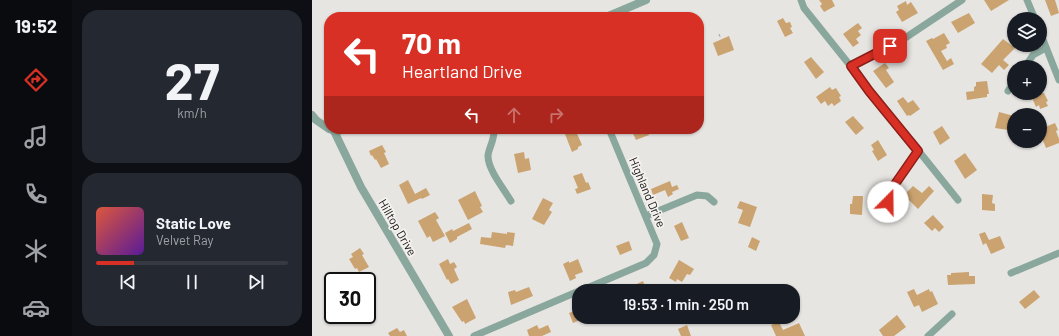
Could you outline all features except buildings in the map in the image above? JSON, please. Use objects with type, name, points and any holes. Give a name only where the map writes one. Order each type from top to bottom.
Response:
[{"type":"street","points":[[618,12],[646,0]]},
{"type":"street","points":[[801,0],[804,8],[851,66],[869,91],[958,200]]},
{"type":"street","points":[[851,66],[902,40],[962,0]]},
{"type":"street","points":[[1027,0],[1032,12]]},
{"type":"street","points":[[1047,50],[1059,80]]},
{"type":"street","points":[[1030,60],[1033,55],[1039,52]]},
{"type":"street","name":"Hilltop Drive","points":[[312,115],[324,125]]},
{"type":"street","name":"Hilltop Drive","points":[[333,134],[361,187],[449,336]]},
{"type":"street","points":[[494,134],[488,156],[491,169],[511,201]]},
{"type":"street","name":"Highland Drive","points":[[596,284],[646,263],[654,255],[657,244],[611,134]]},
{"type":"street","points":[[888,202],[893,187],[918,151]]},
{"type":"street","points":[[646,216],[697,195],[707,196],[714,202]]},
{"type":"street","points":[[1011,273],[1059,253]]},
{"type":"street","name":"Highland Drive","points":[[474,336],[572,294]]},
{"type":"street","points":[[928,336],[952,314]]},
{"type":"path","points":[[719,34],[721,39]]},
{"type":"route","points":[[888,202],[893,187],[918,151],[869,91],[851,66],[890,46]]}]
